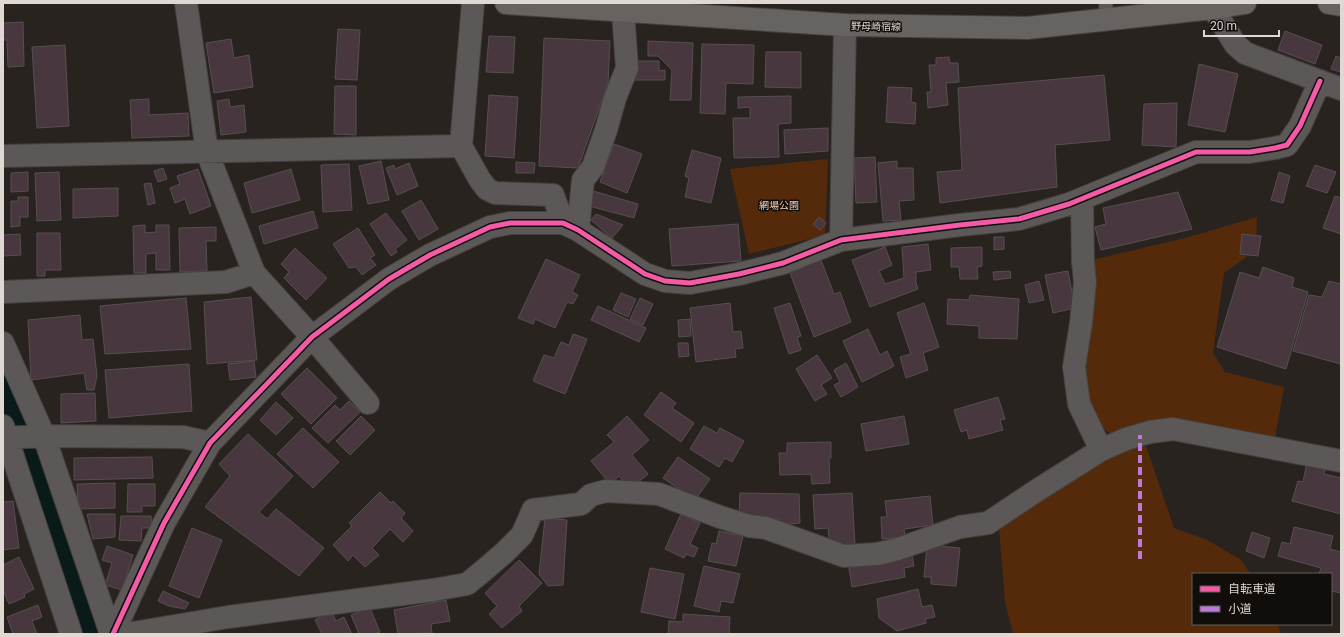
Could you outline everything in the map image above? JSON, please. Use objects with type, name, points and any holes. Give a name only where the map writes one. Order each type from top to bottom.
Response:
[{"type":"main road","name":"野母崎宿線","points":[[506,3],[845,26],[1027,28],[1105,11],[1214,8],[1245,3]]},
{"type":"main road","points":[[1329,3],[1341,5]]},
{"type":"street","points":[[186,3],[208,152],[254,273],[312,337],[368,403]]},
{"type":"street","points":[[473,3],[461,146],[480,180],[487,189],[495,193],[553,195],[571,226],[645,274],[665,281],[690,283],[739,274],[778,264],[841,240],[1019,219],[1070,204],[1196,152],[1250,152],[1287,145],[1300,126],[1320,81]]},
{"type":"street","points":[[1214,8],[1235,44],[1245,53],[1341,89]]},
{"type":"street","points":[[571,226],[580,202],[584,180],[593,167],[615,98],[628,68],[622,11]]},
{"type":"street","points":[[841,240],[845,26]]},
{"type":"street","points":[[3,156],[461,146]]},
{"type":"street","points":[[1082,199],[1083,262],[1085,282],[1081,323],[1074,367],[1079,404],[1101,450]]},
{"type":"street","points":[[112,634],[164,522],[210,443],[312,337],[389,279],[430,255],[490,227],[510,223],[571,226]]},
{"type":"street","points":[[3,292],[226,282],[254,273]]},
{"type":"street","points":[[3,344],[41,436],[112,634]]},
{"type":"street","points":[[126,634],[228,617],[434,590],[467,584],[505,552],[522,535],[532,510],[581,504],[591,495],[606,491],[659,494],[720,517],[749,526],[766,528],[844,556],[877,554],[898,549],[960,526],[988,523],[1101,450],[1126,439],[1150,432],[1173,429],[1341,461]]},
{"type":"street","points":[[71,634],[7,435],[183,437],[210,443]]},
{"type":"green space","name":"網場公園","points":[[828,159],[825,235],[749,254],[730,169]]},
{"type":"green space","points":[[1257,217],[1256,250],[1224,273],[1213,353],[1225,372],[1284,387],[1275,438],[1173,419],[1109,433],[1090,415],[1082,362],[1092,260],[1185,238]]},
{"type":"green space","points":[[1145,443],[1174,528],[1207,540],[1240,559],[1250,573],[1192,573],[1192,625],[1278,625],[1281,634],[1013,634],[1005,602],[999,527],[1103,457]]},
{"type":"building","points":[[23,22],[24,66],[8,67],[7,40],[3,40],[3,23]]},
{"type":"building","points":[[338,29],[360,30],[357,80],[335,79]]},
{"type":"building","points":[[1285,31],[1322,45],[1315,64],[1278,50]]},
{"type":"building","points":[[489,36],[515,37],[513,73],[486,72]]},
{"type":"building","points":[[544,38],[610,41],[608,83],[578,168],[539,166]]},
{"type":"building","points":[[231,39],[234,58],[249,55],[253,87],[214,93],[206,43]]},
{"type":"building","points":[[648,41],[693,43],[691,100],[670,100],[672,70],[658,56],[648,56]]},
{"type":"building","points":[[702,44],[754,45],[753,84],[726,83],[725,114],[700,113]]},
{"type":"building","points":[[65,45],[69,126],[37,128],[32,47]]},
{"type":"building","points":[[766,52],[801,52],[801,88],[765,87]]},
{"type":"building","points":[[1336,56],[1341,58],[1341,72],[1331,69]]},
{"type":"building","points":[[949,57],[950,63],[958,63],[959,82],[946,83],[948,105],[928,108],[927,92],[931,92],[929,65],[936,65],[936,58]]},
{"type":"building","points":[[634,61],[659,61],[659,71],[665,70],[665,80],[633,80]]},
{"type":"building","points":[[1199,64],[1238,74],[1225,132],[1188,125]]},
{"type":"building","points":[[1104,75],[1110,140],[1055,145],[1057,187],[940,203],[937,172],[962,170],[958,88]]},
{"type":"building","points":[[335,86],[356,86],[356,135],[334,134]]},
{"type":"building","points":[[888,87],[912,88],[911,102],[916,103],[915,124],[886,122]]},
{"type":"building","points":[[489,95],[518,97],[514,158],[485,156]]},
{"type":"building","points":[[791,96],[791,123],[778,124],[779,157],[734,158],[733,118],[750,118],[750,107],[738,108],[738,97]]},
{"type":"building","points":[[149,99],[149,115],[188,113],[189,136],[132,138],[130,100]]},
{"type":"building","points":[[229,99],[230,107],[244,105],[246,132],[221,135],[217,101]]},
{"type":"building","points":[[1177,103],[1176,147],[1142,145],[1144,104]]},
{"type":"building","points":[[828,128],[828,151],[785,154],[784,130]]},
{"type":"building","points":[[614,144],[642,154],[627,193],[600,182]]},
{"type":"building","points":[[692,150],[721,158],[711,203],[685,197],[689,178],[685,176]]},
{"type":"building","points":[[875,157],[877,202],[856,203],[854,158]]},
{"type":"building","points":[[381,161],[389,200],[368,204],[359,166]]},
{"type":"building","points":[[897,161],[897,168],[913,168],[914,200],[899,201],[901,220],[883,221],[878,163]]},
{"type":"building","points":[[516,162],[535,163],[534,173],[516,173]]},
{"type":"building","points":[[409,163],[418,186],[397,195],[386,168],[394,165],[395,169]]},
{"type":"building","points":[[349,164],[352,210],[323,212],[321,165]]},
{"type":"building","points":[[1315,165],[1336,172],[1327,193],[1306,186]]},
{"type":"building","points":[[163,168],[167,179],[158,182],[154,171]]},
{"type":"building","points":[[198,169],[211,206],[190,214],[185,199],[175,203],[170,188],[180,184],[177,176]]},
{"type":"building","points":[[291,169],[300,200],[252,213],[244,183]]},
{"type":"building","points":[[28,172],[28,191],[11,192],[11,173]]},
{"type":"building","points":[[59,172],[61,220],[37,221],[35,173]]},
{"type":"building","points":[[1279,172],[1290,176],[1283,203],[1271,200]]},
{"type":"building","points":[[151,183],[155,203],[148,205],[144,184]]},
{"type":"building","points":[[118,188],[118,216],[73,218],[73,189]]},
{"type":"building","points":[[593,191],[638,204],[634,218],[589,206]]},
{"type":"building","points":[[1178,192],[1192,229],[1101,250],[1095,227],[1106,224],[1103,208]]},
{"type":"building","points":[[1335,196],[1341,198],[1341,234],[1323,228]]},
{"type":"building","points":[[18,197],[28,197],[28,217],[20,217],[20,226],[11,227],[11,201],[18,201]]},
{"type":"building","points":[[421,200],[438,229],[419,240],[402,211]]},
{"type":"building","points":[[313,211],[318,228],[264,244],[259,226]]},
{"type":"building","points":[[386,213],[407,240],[395,249],[397,252],[391,256],[370,224]]},
{"type":"building","points":[[596,214],[623,225],[612,238],[591,220]]},
{"type":"building","points":[[819,217],[826,223],[820,230],[813,224]]},
{"type":"building","points":[[738,224],[741,261],[672,266],[669,229]]},
{"type":"building","points":[[145,225],[145,233],[156,232],[156,225],[169,225],[170,270],[156,270],[156,253],[146,254],[146,273],[134,273],[133,226]]},
{"type":"building","points":[[216,227],[216,241],[206,241],[207,271],[180,272],[179,228]]},
{"type":"building","points":[[358,228],[375,255],[370,258],[376,265],[362,275],[356,267],[349,268],[333,244]]},
{"type":"building","points":[[37,233],[60,233],[61,270],[45,270],[45,276],[37,276]]},
{"type":"building","points":[[20,234],[21,255],[3,256],[3,235]]},
{"type":"building","points":[[1242,234],[1261,236],[1258,256],[1240,254]]},
{"type":"building","points":[[994,237],[1004,237],[1004,249],[994,250]]},
{"type":"building","points":[[928,244],[931,270],[916,272],[916,283],[918,289],[870,307],[852,260],[885,247],[892,265],[879,271],[885,284],[904,278],[902,247]]},
{"type":"building","points":[[982,247],[982,266],[977,267],[978,279],[960,279],[959,267],[951,267],[951,248]]},
{"type":"building","points":[[295,248],[327,278],[306,300],[284,278],[289,272],[281,264]]},
{"type":"building","points":[[546,259],[580,275],[572,292],[578,295],[573,304],[567,302],[555,328],[535,319],[533,324],[518,318]]},
{"type":"building","points":[[821,260],[834,294],[840,292],[851,322],[814,337],[790,273]]},
{"type":"building","points":[[1263,267],[1294,278],[1292,287],[1308,292],[1286,369],[1217,347],[1240,272],[1259,278]]},
{"type":"building","points":[[1010,271],[1011,278],[994,280],[993,272]]},
{"type":"building","points":[[1068,271],[1075,308],[1053,313],[1045,275]]},
{"type":"building","points":[[1039,281],[1044,300],[1029,303],[1025,285]]},
{"type":"building","points":[[1329,281],[1341,284],[1341,364],[1293,351],[1309,295],[1322,297]]},
{"type":"building","points":[[621,293],[636,299],[628,317],[613,310]]},
{"type":"building","points":[[970,295],[1019,299],[1017,339],[979,338],[979,326],[947,324],[948,299],[969,300]]},
{"type":"building","points":[[251,297],[257,360],[207,364],[204,302]]},
{"type":"building","points":[[186,298],[191,349],[105,354],[100,306]]},
{"type":"building","points":[[640,298],[653,304],[643,325],[630,319]]},
{"type":"building","points":[[730,303],[733,332],[741,331],[743,348],[735,349],[736,357],[696,362],[690,308]]},
{"type":"building","points":[[790,303],[801,336],[797,337],[801,350],[789,354],[774,308]]},
{"type":"building","points":[[924,303],[939,347],[923,353],[928,370],[906,378],[900,357],[911,354],[897,313]]},
{"type":"building","points":[[598,306],[646,328],[639,342],[591,320]]},
{"type":"building","points":[[80,315],[82,340],[93,339],[97,376],[94,390],[87,390],[84,373],[31,380],[28,320]]},
{"type":"building","points":[[690,319],[691,336],[679,337],[678,320]]},
{"type":"building","points":[[868,329],[880,355],[887,351],[894,366],[862,382],[843,341]]},
{"type":"building","points":[[573,334],[587,339],[565,394],[533,381],[544,355],[554,358],[561,342],[569,345]]},
{"type":"building","points":[[678,343],[688,343],[689,356],[679,357]]},
{"type":"building","points":[[817,355],[832,378],[821,385],[827,394],[815,401],[796,369]]},
{"type":"building","points":[[254,361],[256,377],[230,380],[228,364]]},
{"type":"building","points":[[846,363],[858,387],[841,397],[834,385],[840,382],[834,370]]},
{"type":"building","points":[[189,364],[192,411],[109,418],[105,370]]},
{"type":"building","points":[[307,368],[337,398],[311,424],[281,394]]},
{"type":"building","points":[[661,392],[676,403],[672,408],[694,423],[681,442],[644,415]]},
{"type":"building","points":[[95,393],[96,421],[61,423],[61,394]]},
{"type":"building","points":[[998,397],[1005,419],[1000,420],[1003,430],[969,439],[967,430],[961,432],[954,410]]},
{"type":"building","points":[[349,401],[360,412],[328,443],[312,428],[335,405],[340,410]]},
{"type":"building","points":[[276,402],[293,418],[276,435],[260,420]]},
{"type":"building","points":[[361,416],[375,430],[350,455],[336,441]]},
{"type":"building","points":[[627,416],[649,440],[632,455],[648,474],[630,489],[619,476],[610,484],[591,461],[614,442],[607,435]]},
{"type":"building","points":[[904,416],[909,444],[866,451],[861,424]]},
{"type":"building","points":[[704,426],[717,433],[720,428],[744,441],[732,462],[725,458],[719,467],[690,449]]},
{"type":"building","points":[[303,428],[339,462],[313,488],[277,454]]},
{"type":"building","points":[[248,434],[293,476],[259,512],[267,519],[276,509],[324,548],[299,576],[205,507],[230,476],[219,464]]},
{"type":"building","points":[[831,442],[831,458],[829,458],[830,483],[812,484],[811,474],[780,475],[779,453],[787,453],[787,443]]},
{"type":"building","points":[[152,457],[153,478],[74,480],[74,458]]},
{"type":"building","points":[[678,457],[710,479],[695,500],[663,478]]},
{"type":"building","points":[[1307,462],[1326,466],[1324,474],[1341,478],[1341,514],[1292,501],[1298,481],[1303,482]]},
{"type":"building","points":[[115,483],[115,508],[78,509],[77,484]]},
{"type":"building","points":[[128,484],[155,484],[155,506],[142,506],[142,512],[127,512]]},
{"type":"building","points":[[380,492],[391,503],[393,501],[405,513],[401,518],[413,531],[403,542],[390,529],[372,548],[379,555],[365,567],[353,555],[348,561],[333,545],[352,526],[349,523]]},
{"type":"building","points":[[740,493],[799,494],[800,523],[780,525],[779,519],[739,518]]},
{"type":"building","points":[[852,493],[855,545],[830,546],[828,528],[815,529],[813,495]]},
{"type":"building","points":[[930,496],[933,525],[904,529],[905,537],[882,539],[881,517],[887,517],[885,501]]},
{"type":"building","points":[[13,501],[19,548],[3,550],[3,502]]},
{"type":"building","points":[[87,514],[115,514],[115,537],[93,539]]},
{"type":"building","points":[[681,514],[700,523],[690,544],[698,548],[694,557],[686,554],[684,558],[665,549]]},
{"type":"building","points":[[121,516],[151,516],[152,528],[142,528],[141,541],[119,540]]},
{"type":"building","points":[[545,518],[567,520],[563,585],[548,586],[539,574]]},
{"type":"building","points":[[1294,527],[1333,536],[1330,549],[1341,552],[1341,593],[1332,591],[1332,573],[1319,573],[1321,568],[1278,556],[1282,542],[1290,544]]},
{"type":"building","points":[[192,528],[222,540],[199,598],[169,586]]},
{"type":"building","points":[[719,531],[743,536],[736,566],[708,561],[712,543],[716,544]]},
{"type":"building","points":[[1252,532],[1270,538],[1264,558],[1246,551]]},
{"type":"building","points":[[927,545],[960,548],[956,586],[931,584],[931,577],[924,577]]},
{"type":"building","points":[[107,546],[133,555],[122,590],[105,585],[112,563],[102,560]]},
{"type":"building","points":[[912,554],[914,566],[904,568],[905,577],[852,587],[849,568],[898,559]]},
{"type":"building","points":[[19,557],[34,589],[24,594],[25,597],[9,604],[3,590],[3,565]]},
{"type":"building","points":[[519,560],[542,583],[519,606],[522,611],[502,628],[489,614],[497,606],[485,593]]},
{"type":"building","points":[[704,566],[740,574],[733,603],[721,601],[719,612],[694,606]]},
{"type":"building","points":[[650,568],[684,574],[675,619],[641,612]]},
{"type":"building","points":[[918,589],[922,607],[932,605],[935,617],[925,619],[926,623],[897,631],[879,618],[877,599]]},
{"type":"building","points":[[163,591],[189,603],[185,609],[169,606],[158,601]]},
{"type":"building","points":[[446,600],[450,621],[431,624],[432,633],[398,634],[394,610]]},
{"type":"building","points":[[38,605],[42,617],[32,621],[37,634],[13,634],[7,617]]},
{"type":"building","points":[[370,608],[380,632],[374,634],[359,634],[351,615]]},
{"type":"building","points":[[331,611],[336,621],[344,617],[352,634],[322,634],[315,620]]},
{"type":"building","points":[[683,614],[730,617],[729,634],[668,634],[669,621],[683,622]]},
{"type":"waterway","points":[[3,380],[34,458],[84,611],[86,634]]},
{"type":"marked path","points":[[1140,435],[1140,559]]},
{"type":"cycle path","points":[[113,634],[164,523],[210,443],[312,337],[389,279],[430,255],[490,227],[510,223],[563,223],[578,230],[645,274],[665,281],[690,283],[739,274],[783,263],[841,240],[1019,219],[1069,204],[1196,152],[1250,152],[1287,145],[1300,126],[1320,81]]}]
